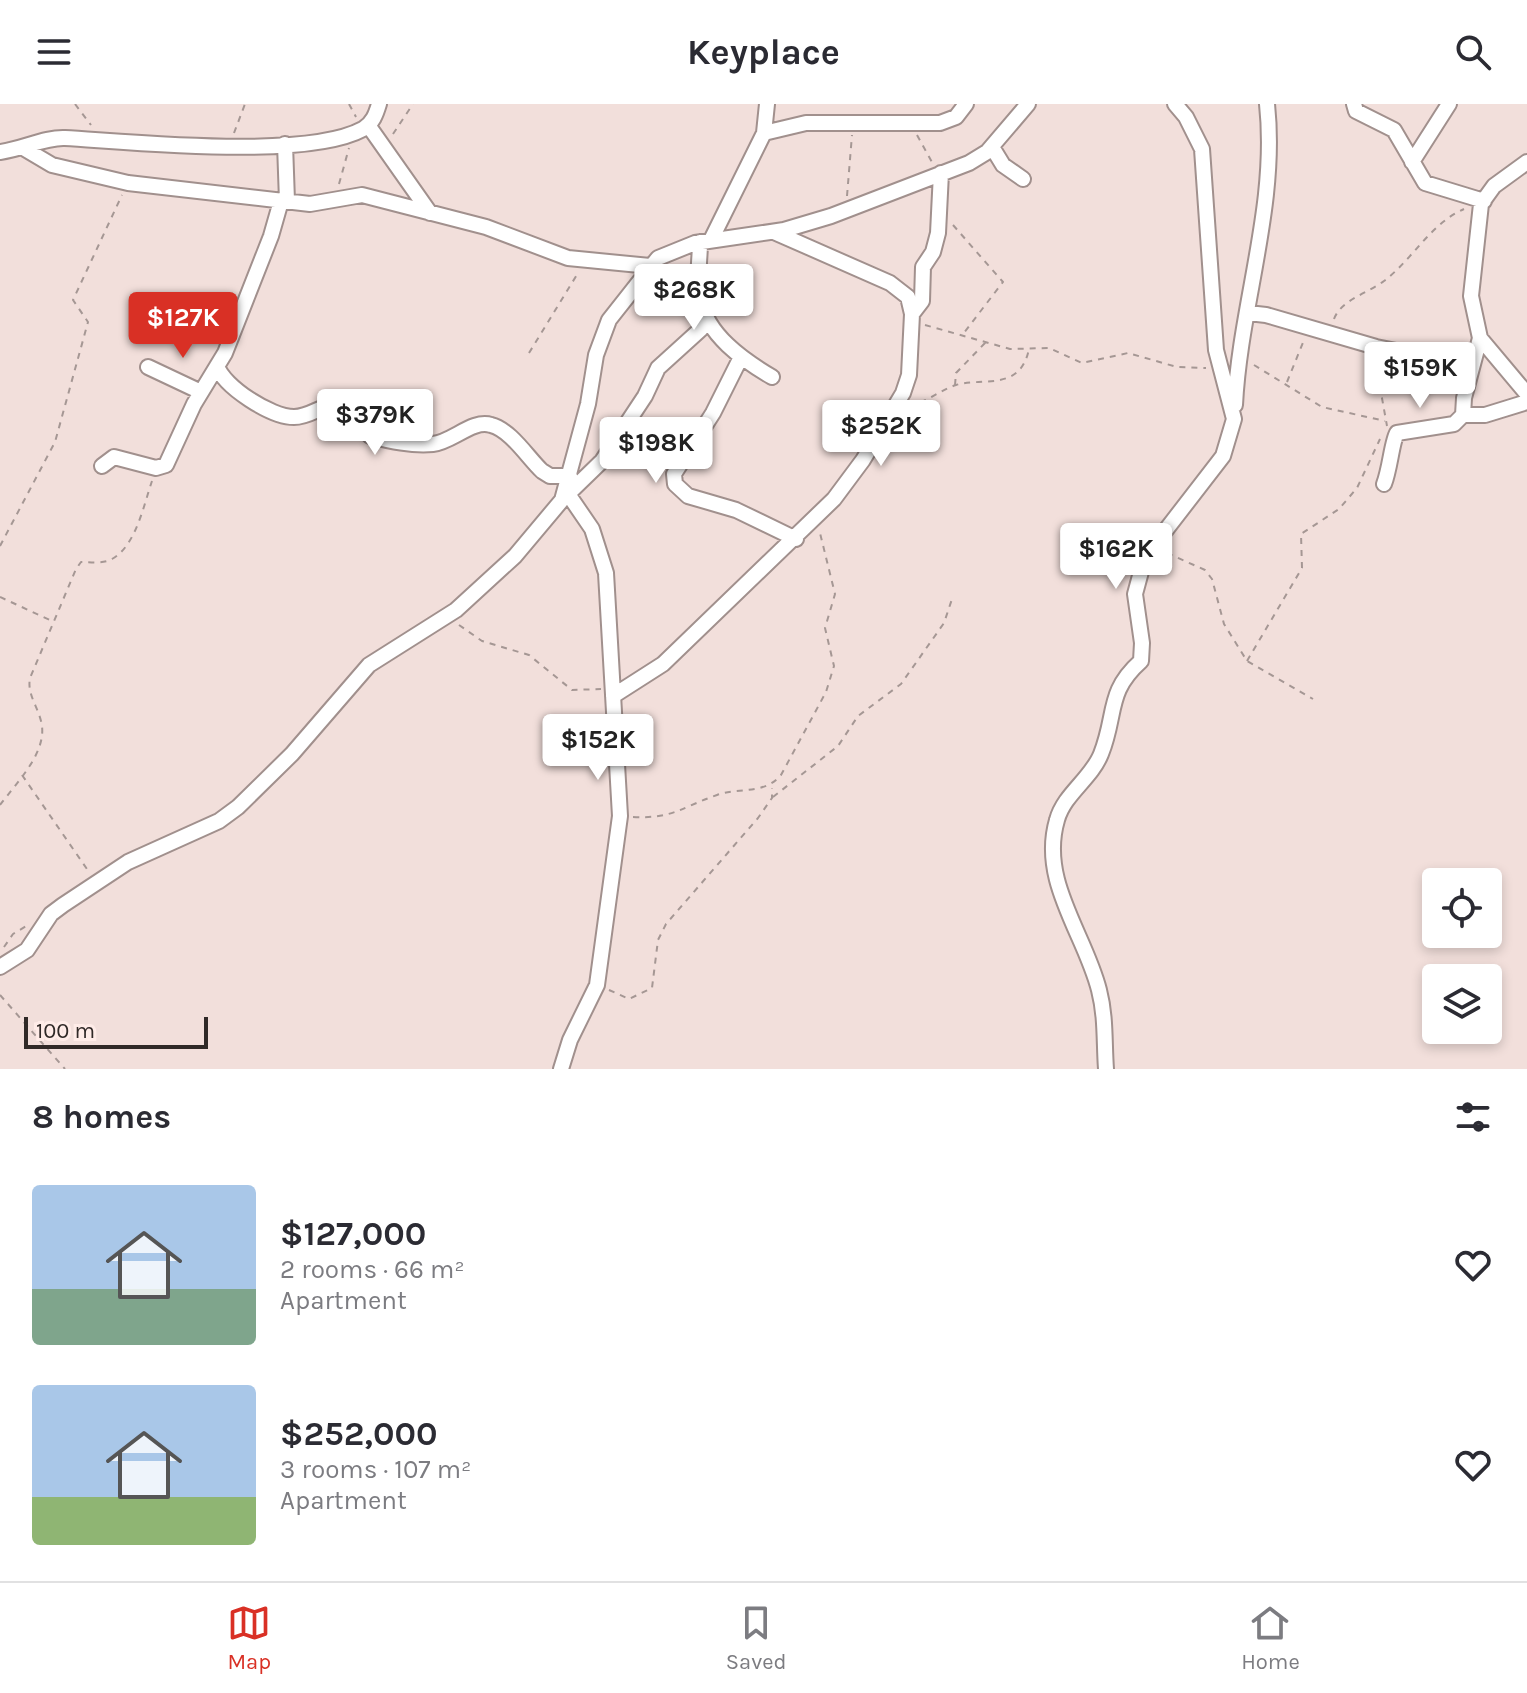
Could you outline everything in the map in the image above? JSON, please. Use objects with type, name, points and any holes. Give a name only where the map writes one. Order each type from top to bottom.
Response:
[{"type":"street","points":[[0,152],[25,149],[50,138],[95,142],[285,144],[345,136],[368,125],[379,104]]},
{"type":"street","points":[[767,104],[764,133],[705,241],[699,297],[726,344],[772,377]]},
{"type":"street","points":[[764,133],[790,125],[949,121],[963,111],[966,104]]},
{"type":"street","points":[[568,487],[601,338],[618,305],[650,266],[669,252],[705,241],[774,231],[849,209],[969,163],[992,147],[1028,104]]},
{"type":"street","points":[[1175,104],[1186,117],[1202,149],[1206,175],[1208,275],[1219,368],[1234,419]]},
{"type":"street","points":[[1106,1069],[1107,1028],[1100,992],[1057,882],[1055,823],[1061,808],[1100,757],[1120,679],[1141,661],[1142,643],[1135,594],[1152,546],[1223,456],[1234,419],[1239,357],[1264,210],[1267,104]]},
{"type":"street","points":[[1354,104],[1356,111],[1394,130],[1421,179],[1430,186],[1482,202]]},
{"type":"street","points":[[1412,162],[1449,104]]},
{"type":"street","points":[[368,125],[430,213]]},
{"type":"street","points":[[102,466],[114,457],[156,468],[166,465],[217,366],[284,201],[285,144]]},
{"type":"street","points":[[992,147],[1003,165],[1023,179]]},
{"type":"street","points":[[25,149],[52,165],[128,183],[310,204],[362,195],[486,227],[585,262],[650,266]]},
{"type":"street","points":[[1463,415],[1485,415],[1526,393],[1480,338],[1471,296],[1482,202],[1494,186],[1527,162]]},
{"type":"street","points":[[913,313],[922,301],[923,267],[935,245],[941,212],[938,174]]},
{"type":"street","points":[[613,693],[663,664],[818,516],[863,460],[898,403],[909,375],[913,313],[908,297],[890,283],[774,231]]},
{"type":"street","points":[[1248,313],[1388,349],[1472,366]]},
{"type":"street","points":[[0,967],[27,950],[48,918],[96,883],[155,847],[219,821],[238,807],[292,754],[369,665],[445,616],[492,580],[568,487],[602,461],[645,396],[658,368],[701,329],[707,315]]},
{"type":"street","points":[[1384,484],[1393,458],[1387,437],[1408,430],[1454,424],[1463,415],[1480,338]]},
{"type":"street","points":[[741,357],[713,413],[674,474],[675,484],[688,496],[736,510],[796,539]]},
{"type":"street","points":[[217,366],[222,380],[235,390],[288,417],[305,416],[337,404],[353,412],[370,436],[420,444],[449,440],[481,424],[491,424],[502,430],[542,471],[568,487],[592,529],[601,551],[620,816],[597,985],[570,1040],[561,1069]]},
{"type":"street","points":[[148,367],[201,392]]},
{"type":"path","points":[[75,104],[89,121],[95,142]]},
{"type":"path","points":[[231,145],[245,106],[237,104]]},
{"type":"path","points":[[384,148],[413,104]]},
{"type":"path","points":[[849,209],[846,180],[856,122]]},
{"type":"path","points":[[914,122],[918,139],[938,174]]},
{"type":"path","points":[[335,200],[349,150],[345,136]]},
{"type":"path","points":[[0,546],[55,442],[88,322],[73,300],[128,183]]},
{"type":"path","points":[[1325,333],[1341,306],[1393,274],[1439,223],[1482,202]]},
{"type":"path","points":[[941,212],[1003,282],[962,336]]},
{"type":"path","points":[[529,353],[585,262]]},
{"type":"path","points":[[913,313],[928,327],[1010,349],[1049,348],[1082,363],[1128,353],[1177,367],[1219,368]]},
{"type":"path","points":[[1286,384],[1308,327]]},
{"type":"path","points":[[955,386],[956,373],[985,342]]},
{"type":"path","points":[[898,403],[913,406],[955,386],[979,385],[1007,378],[1023,365],[1029,348]]},
{"type":"path","points":[[1247,661],[1302,568],[1301,534],[1339,509],[1357,488],[1387,437],[1380,387],[1388,349]]},
{"type":"path","points":[[1239,357],[1322,407],[1385,421]]},
{"type":"path","points":[[0,805],[38,751],[43,735],[29,686],[52,621],[79,564],[111,560],[127,543],[140,517],[156,468]]},
{"type":"path","points":[[772,798],[772,785],[826,692],[834,666],[825,628],[835,594],[822,551],[818,516]]},
{"type":"path","points":[[1152,546],[1205,570],[1212,579],[1224,624],[1247,661],[1313,699]]},
{"type":"path","points":[[597,985],[629,999],[652,988],[658,940],[684,900],[724,861],[772,798],[838,746],[858,716],[901,684],[944,623],[953,596]]},
{"type":"path","points":[[0,597],[52,621]]},
{"type":"path","points":[[445,616],[482,641],[529,655],[572,690],[613,693]]},
{"type":"path","points":[[22,775],[96,883]]},
{"type":"path","points":[[620,816],[675,815],[716,795],[772,785]]},
{"type":"path","points":[[1,954],[13,934],[48,918]]},
{"type":"path","points":[[0,995],[65,1069]]}]
